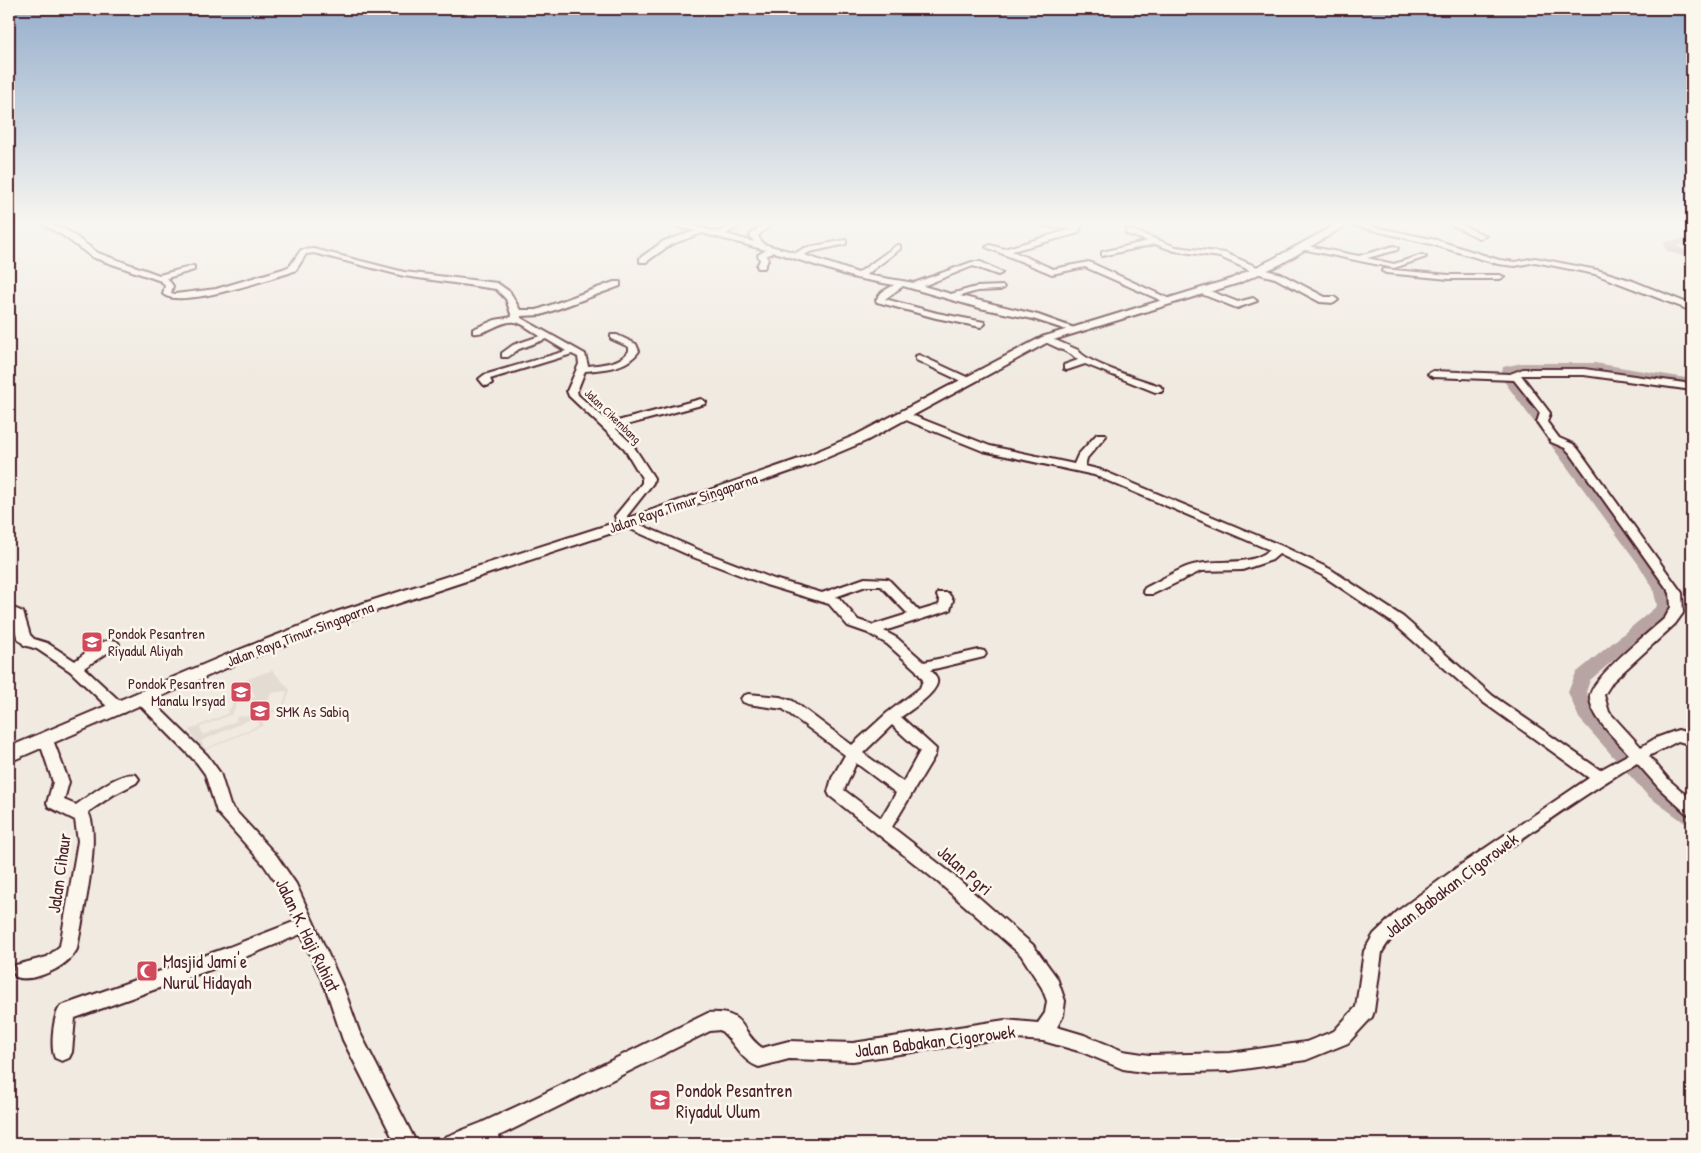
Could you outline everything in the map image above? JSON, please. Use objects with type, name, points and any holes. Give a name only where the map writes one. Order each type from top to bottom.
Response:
[{"type":"main road","name":"Jalan Raya Timur Singaparna","points":[[9,755],[232,659],[342,616],[625,524],[804,462],[861,438],[905,416],[1061,333],[1202,291],[1240,278]]},
{"type":"street","points":[[161,278],[169,286],[167,294],[170,296],[198,295],[230,288],[262,278]]},
{"type":"street","points":[[438,278],[494,284],[511,297],[517,316],[574,351]]},
{"type":"street","points":[[870,278],[915,286],[982,306],[1035,317],[1061,333],[1077,356],[1085,361],[1158,390]]},
{"type":"street","points":[[915,286],[936,278]]},
{"type":"street","points":[[1120,278],[1170,300]]},
{"type":"street","points":[[1281,278],[1323,300],[1334,300]]},
{"type":"street","points":[[1614,278],[1692,308]]},
{"type":"street","points":[[902,283],[880,300],[936,315],[981,324]]},
{"type":"street","points":[[476,331],[517,316],[538,313],[616,284]]},
{"type":"street","points":[[952,296],[976,289],[1000,288]]},
{"type":"street","points":[[1202,291],[1237,305],[1253,301]]},
{"type":"street","points":[[505,355],[516,347],[547,336]]},
{"type":"street","points":[[582,369],[610,365],[631,356],[634,351],[632,346],[614,337]]},
{"type":"street","points":[[487,383],[484,379],[487,377],[574,351]]},
{"type":"street","name":"Jalan Cikembang","points":[[574,351],[582,356],[584,360],[572,391],[574,396],[628,446],[648,478],[647,483],[622,516],[621,521],[625,524]]},
{"type":"street","points":[[919,358],[968,381]]},
{"type":"street","points":[[1067,367],[1085,361]]},
{"type":"street","points":[[1433,374],[1511,377],[1516,373],[1523,372],[1584,372],[1692,388]]},
{"type":"street","points":[[1511,377],[1546,414],[1542,422],[1556,440],[1568,446],[1578,457],[1676,594],[1677,607],[1670,622],[1610,674],[1599,686],[1596,694],[1603,714],[1634,758],[1692,809]]},
{"type":"street","points":[[608,428],[701,402]]},
{"type":"street","points":[[905,416],[987,449],[1079,467],[1115,479],[1278,549],[1326,572],[1390,615],[1488,699],[1600,778]]},
{"type":"street","points":[[1079,467],[1082,456],[1101,436]]},
{"type":"street","points":[[625,524],[770,582],[837,602],[853,623],[873,630],[892,641],[921,667],[930,679],[925,691],[892,717],[852,753]]},
{"type":"street","points":[[1149,591],[1199,567],[1242,566],[1268,557],[1278,549]]},
{"type":"street","points":[[824,597],[865,582],[884,582],[917,616]]},
{"type":"street","points":[[873,630],[945,607],[946,600],[942,596]]},
{"type":"street","points":[[9,610],[18,615],[14,622],[29,642],[42,646],[75,668],[119,709]]},
{"type":"street","points":[[75,668],[101,649],[112,644]]},
{"type":"street","points":[[921,667],[979,654]]},
{"type":"street","name":"Jalan K. Haji Ruhiat","points":[[142,699],[202,759],[212,773],[223,808],[270,860],[290,889],[335,989],[350,1034],[407,1144]]},
{"type":"street","points":[[748,699],[780,702],[788,705],[905,792]]},
{"type":"street","points":[[883,828],[928,749],[892,717]]},
{"type":"street","name":"Jalan Babakan Cigorowek","points":[[452,1144],[489,1138],[708,1022],[724,1021],[738,1033],[747,1049],[760,1058],[789,1050],[853,1052],[1005,1029],[1043,1032],[1084,1044],[1123,1060],[1150,1064],[1239,1061],[1306,1051],[1341,1036],[1365,1011],[1373,951],[1380,938],[1405,915],[1464,870],[1600,778],[1678,735],[1692,740]]},
{"type":"street","points":[[46,740],[61,782],[55,802],[77,812],[108,791],[131,779]]},
{"type":"street","name":"Jalan Pgri","points":[[852,753],[840,778],[836,792],[945,878],[1027,950],[1050,984],[1056,1001],[1054,1016],[1043,1032]]},
{"type":"street","name":"Jalan Cihaur","points":[[22,970],[55,963],[62,958],[68,949],[86,841],[83,817],[77,812]]},
{"type":"street","points":[[62,1052],[65,1015],[68,1012],[234,953],[305,924]]},
{"type":"shaded area","name":"SMK As Sabiq","points":[[272,670],[290,690],[283,710],[262,714],[259,716],[264,725],[203,751],[189,730],[227,714],[234,702],[256,697],[246,680]],"holes":[[[287,691],[282,709],[265,711],[271,693]],[[258,701],[252,716],[236,717],[237,721],[203,735],[200,727],[232,714],[237,703]],[[255,717],[260,725],[205,749],[201,741]]]},
{"type":"waterway","points":[[1692,383],[1595,367],[1522,367],[1507,370],[1507,377],[1646,564],[1661,588],[1666,607],[1582,677],[1577,692],[1586,713],[1655,791],[1692,817]]},
{"type":"place","name":"Pondok Pesantren Riyadul Aliyah","points":[[92,642]]},
{"type":"place","name":"Pondok Pesantren Manalu Irsyad","points":[[241,692]]},
{"type":"place","name":"SMK As Sabiq","points":[[260,711]]},
{"type":"place","name":"Masjid Jami'e Nurul Hidayah","points":[[147,971]]},
{"type":"place","name":"Pondok Pesantren Riyadul Ulum","points":[[660,1100]]}]
